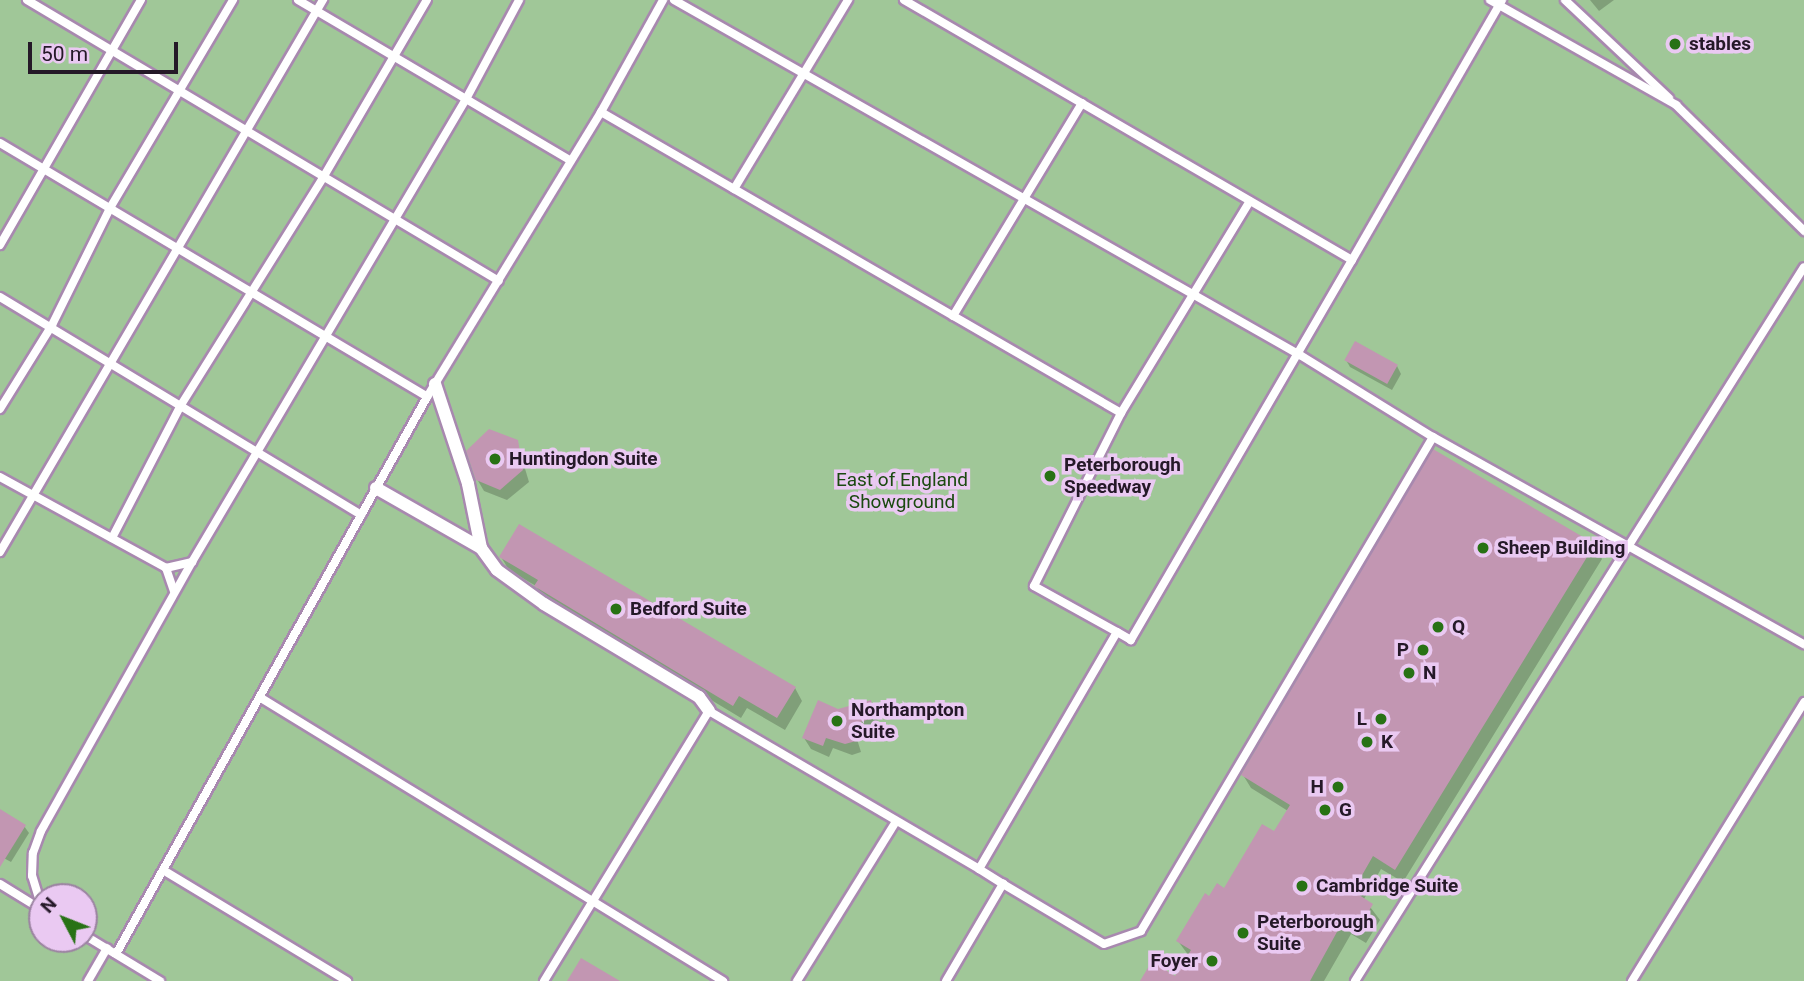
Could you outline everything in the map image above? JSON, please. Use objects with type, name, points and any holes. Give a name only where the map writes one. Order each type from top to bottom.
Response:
[{"type":"street","points":[[435,384],[468,484],[481,548]]},
{"type":"street","points":[[376,488],[481,548],[497,570],[544,604],[699,697],[709,711]]},
{"type":"lane","points":[[27,0],[499,281]]},
{"type":"lane","points":[[0,245],[141,0]]},
{"type":"lane","points":[[0,409],[52,325],[110,208],[233,0]]},
{"type":"lane","points":[[298,0],[570,160]]},
{"type":"lane","points":[[0,552],[323,0]]},
{"type":"lane","points":[[112,538],[181,405],[324,176],[427,0]]},
{"type":"lane","points":[[34,883],[32,876],[41,831],[192,562],[466,99],[519,0]]},
{"type":"lane","points":[[116,954],[427,397],[601,112],[663,0]]},
{"type":"lane","points":[[674,0],[1300,355],[1433,438],[1804,644]]},
{"type":"lane","points":[[734,189],[801,72],[848,0]]},
{"type":"lane","points":[[904,0],[1352,260]]},
{"type":"lane","points":[[1490,0],[1501,3],[1676,105]]},
{"type":"lane","points":[[1565,0],[1804,232]]},
{"type":"lane","points":[[1250,201],[1121,412],[1034,586],[1130,640],[1300,355],[1501,3]]},
{"type":"lane","points":[[953,316],[1027,201],[1082,103]]},
{"type":"lane","points":[[601,112],[1121,412]]},
{"type":"lane","points":[[0,143],[427,397]]},
{"type":"lane","points":[[1355,981],[1804,267]]},
{"type":"lane","points":[[0,296],[52,325],[361,515]]},
{"type":"lane","points":[[544,981],[591,900],[709,711],[1104,944],[1141,931],[1433,438]]},
{"type":"lane","points":[[0,477],[166,568],[173,578],[174,594]]},
{"type":"lane","points":[[166,568],[192,562]]},
{"type":"lane","points":[[979,869],[1116,632]]},
{"type":"lane","points":[[261,698],[723,981]]},
{"type":"lane","points":[[1632,981],[1804,702]]},
{"type":"lane","points":[[797,981],[895,823]]},
{"type":"lane","points":[[163,870],[347,981]]},
{"type":"lane","points":[[0,884],[28,901]]},
{"type":"lane","points":[[946,981],[1003,884]]},
{"type":"lane","points":[[98,943],[160,981]]},
{"type":"lane","points":[[88,981],[107,948]]},
{"type":"green space","name":"East of England Showground","points":[[0,0],[1804,0],[1804,981],[0,981]]},
{"type":"building","points":[[1355,341],[1398,365],[1387,384],[1344,360]]},
{"type":"building","name":"Huntingdon Suite","points":[[489,429],[518,440],[523,470],[500,490],[476,480],[466,451]]},
{"type":"building","points":[[1433,449],[1595,544],[1395,870],[1373,856],[1353,891],[1373,904],[1358,930],[1343,921],[1310,981],[1140,981],[1152,961],[1175,976],[1191,950],[1176,941],[1205,893],[1209,896],[1217,883],[1224,888],[1262,824],[1274,831],[1290,805],[1241,775]]},
{"type":"building","points":[[519,524],[796,687],[777,718],[739,696],[733,706],[534,586],[538,580],[499,557]]},
{"type":"building","name":"Northampton Suite","points":[[818,700],[838,709],[871,700],[876,717],[851,725],[856,741],[845,744],[826,738],[823,746],[802,738]]},
{"type":"building","points":[[0,809],[26,825],[0,867]]},
{"type":"building","points":[[581,958],[620,981],[567,981]]},
{"type":"place","name":"stables","points":[[1675,44]]},
{"type":"place","name":"Huntingdon Suite","points":[[495,459]]},
{"type":"place","name":"Peterborough Speedway","points":[[1050,476]]},
{"type":"place","name":"Sheep Building","points":[[1483,548]]},
{"type":"place","name":"Bedford Suite","points":[[616,609]]},
{"type":"place","name":"Q","points":[[1438,627]]},
{"type":"place","name":"P","points":[[1423,650]]},
{"type":"place","name":"N","points":[[1409,673]]},
{"type":"place","name":"L","points":[[1381,719]]},
{"type":"place","name":"Northampton Suite","points":[[837,721]]},
{"type":"place","name":"K","points":[[1367,742]]},
{"type":"place","name":"H","points":[[1338,787]]},
{"type":"place","name":"G","points":[[1325,810]]},
{"type":"place","name":"Cambridge Suite","points":[[1302,886]]},
{"type":"place","name":"Peterborough Suite","points":[[1243,933]]},
{"type":"place","name":"Foyer","points":[[1212,961]]}]
